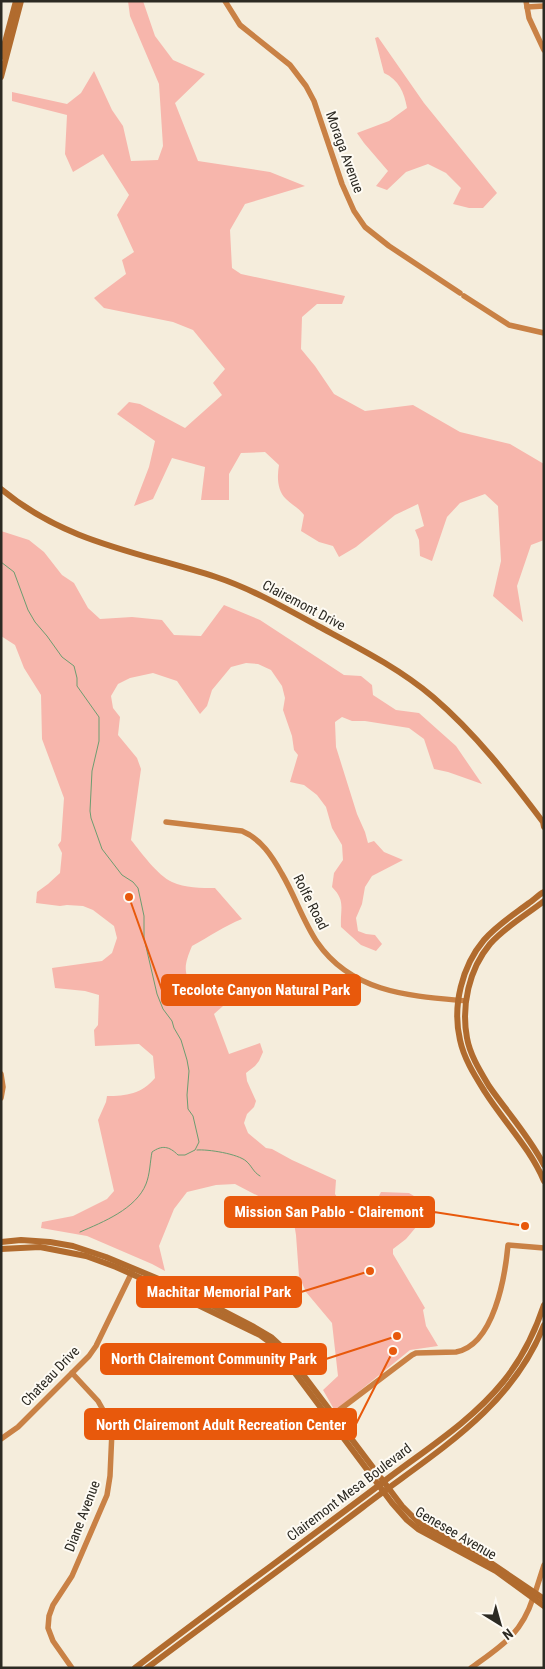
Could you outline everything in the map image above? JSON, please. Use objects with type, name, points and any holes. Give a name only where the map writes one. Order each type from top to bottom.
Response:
[{"type":"main road","points":[[1,57],[16,1]]},
{"type":"main road","points":[[1,77],[21,1]]},
{"type":"main road","name":"Clairemont Drive","points":[[1,489],[42,518],[79,536],[217,578],[269,599],[384,663],[433,697],[476,738],[503,769],[543,824]]},
{"type":"main road","points":[[544,892],[502,923],[484,940],[466,969],[458,1000],[457,1016],[460,1040],[467,1061],[486,1094],[520,1140],[544,1181]]},
{"type":"main road","points":[[544,901],[506,929],[490,944],[483,954],[473,972],[466,1001],[465,1016],[467,1038],[477,1066],[544,1164]]},
{"type":"main road","points":[[520,1140],[531,1144]]},
{"type":"main road","name":"Genesee Avenue","points":[[1,1242],[38,1240],[73,1246],[106,1256],[132,1271]]},
{"type":"main road","name":"Genesee Avenue","points":[[1,1249],[40,1247],[73,1252],[132,1271],[172,1285],[254,1326],[271,1337],[283,1348],[383,1486],[404,1509],[419,1523],[488,1561],[534,1595],[544,1606]]},
{"type":"main road","name":"Clairemont Mesa Boulevard","points":[[147,1668],[383,1486],[488,1399],[508,1375],[524,1351],[544,1305]]},
{"type":"main road","name":"Clairemont Mesa Boulevard","points":[[135,1668],[383,1486],[469,1426],[493,1404],[519,1373],[544,1325]]},
{"type":"main road","name":"Genesee Avenue","points":[[534,1595],[544,1599]]},
{"type":"street","name":"Moraga Avenue","points":[[225,1],[240,25],[290,65],[306,86],[314,101],[354,212],[364,227],[389,246],[508,325],[544,333]]},
{"type":"street","points":[[544,6],[526,4],[529,18],[544,50]]},
{"type":"street","name":"Rolfe Road","points":[[166,822],[242,831],[253,836],[264,845],[292,890],[308,928],[317,942],[349,974],[388,991],[466,1001]]},
{"type":"street","points":[[1,1074],[3,1087],[1,1098]]},
{"type":"street","points":[[331,1416],[416,1353],[456,1352],[473,1346],[490,1320],[497,1303],[503,1284],[508,1245],[544,1248]]},
{"type":"street","name":"Chateau Drive","points":[[1,1439],[18,1427],[89,1356],[96,1346],[132,1271]]},
{"type":"street","name":"Diane Avenue","points":[[72,1373],[98,1401],[112,1431],[110,1476],[107,1495],[72,1576],[53,1605],[49,1616],[48,1628],[52,1641],[72,1668]]},
{"type":"street","points":[[471,1668],[512,1637],[521,1626],[528,1614],[544,1564]]},
{"type":"shaded area","points":[[128,1],[143,1],[155,36],[173,60],[205,74],[175,103],[198,161],[270,172],[305,186],[245,204],[230,230],[232,268],[241,274],[345,296],[342,304],[317,304],[302,317],[301,349],[334,394],[365,411],[413,405],[460,432],[510,444],[544,464],[544,540],[531,545],[517,586],[523,622],[493,596],[501,561],[498,506],[485,494],[460,503],[447,517],[432,561],[420,556],[419,540],[415,530],[424,526],[418,504],[395,515],[356,547],[339,557],[333,546],[319,542],[301,531],[304,515],[281,492],[278,483],[279,465],[265,452],[241,453],[229,474],[229,500],[201,500],[205,467],[172,458],[153,499],[134,506],[149,467],[155,441],[117,414],[129,402],[140,404],[185,428],[222,395],[213,383],[225,369],[193,330],[173,322],[104,308],[94,298],[126,274],[122,260],[134,252],[117,215],[129,195],[103,154],[73,172],[65,154],[67,115],[12,101],[12,92],[67,104],[81,93],[94,71],[112,110],[123,126],[131,161],[158,160],[163,146],[159,84],[130,16]]},
{"type":"shaded area","points":[[378,37],[424,103],[497,193],[483,208],[469,208],[453,204],[461,188],[446,173],[428,164],[406,172],[387,190],[376,186],[388,171],[357,133],[389,121],[407,108],[400,87],[384,73],[375,38]]},
{"type":"shaded area","points":[[1,531],[29,540],[44,552],[62,575],[74,583],[88,608],[100,619],[132,617],[162,620],[174,635],[201,636],[224,605],[260,620],[344,675],[361,676],[372,685],[373,695],[396,710],[419,713],[456,746],[482,784],[434,769],[424,739],[409,728],[365,721],[352,721],[342,717],[335,722],[336,747],[368,843],[374,841],[384,852],[403,860],[372,876],[365,887],[362,904],[356,918],[358,931],[375,935],[382,944],[376,951],[361,945],[341,927],[341,901],[332,887],[334,873],[343,860],[342,845],[332,828],[326,807],[317,795],[304,785],[290,782],[298,755],[294,750],[292,736],[283,710],[285,698],[282,686],[271,670],[258,664],[246,663],[231,667],[212,690],[207,706],[200,714],[177,681],[153,673],[130,678],[118,684],[111,696],[113,708],[120,717],[118,735],[137,758],[141,769],[131,840],[166,879],[188,887],[215,888],[242,919],[192,946],[187,959],[186,974],[196,991],[221,988],[231,1003],[223,1006],[214,1014],[229,1054],[260,1043],[263,1052],[259,1061],[246,1073],[247,1081],[256,1101],[254,1107],[247,1114],[244,1123],[248,1133],[266,1148],[272,1149],[336,1180],[335,1194],[346,1211],[358,1212],[368,1209],[375,1203],[381,1192],[409,1193],[429,1205],[436,1214],[428,1213],[406,1239],[393,1249],[393,1254],[425,1308],[423,1310],[426,1326],[438,1346],[410,1350],[335,1411],[323,1390],[338,1376],[332,1323],[306,1292],[299,1276],[296,1235],[294,1223],[289,1212],[235,1184],[216,1185],[187,1192],[174,1209],[159,1246],[165,1271],[87,1236],[41,1228],[42,1222],[73,1216],[107,1199],[114,1191],[98,1120],[107,1096],[139,1091],[155,1078],[153,1056],[139,1044],[95,1046],[94,1030],[98,1025],[99,995],[85,991],[55,988],[52,968],[102,961],[112,953],[117,938],[114,926],[93,910],[83,906],[36,903],[37,892],[60,873],[62,853],[58,845],[61,841],[64,798],[42,739],[41,695],[24,668],[15,645],[1,636]]},
{"type":"waterway","points":[[1,562],[14,572],[28,610],[35,622],[62,657],[74,666],[77,686],[99,717],[99,741],[92,771],[91,818],[102,849],[122,875],[133,882],[138,888],[144,916],[144,938],[157,994],[163,1009],[172,1021],[181,1040],[187,1060],[189,1071],[188,1109],[193,1116],[199,1142],[195,1150],[185,1155],[178,1155],[172,1150],[165,1148],[159,1148],[152,1152],[146,1184],[135,1201],[118,1214],[80,1232]]},
{"type":"waterway","points":[[197,1150],[215,1151],[242,1158],[260,1176]]},
{"type":"place","name":"Tecolote Canyon Natural Park","points":[[129,897]]},
{"type":"place","name":"Mission San Pablo - Clairemont","points":[[525,1226]]},
{"type":"place","name":"Machitar Memorial Park","points":[[370,1271]]},
{"type":"place","name":"North Clairemont Community Park","points":[[397,1336]]},
{"type":"place","name":"North Clairemont Adult Recreation Center","points":[[393,1351]]}]
